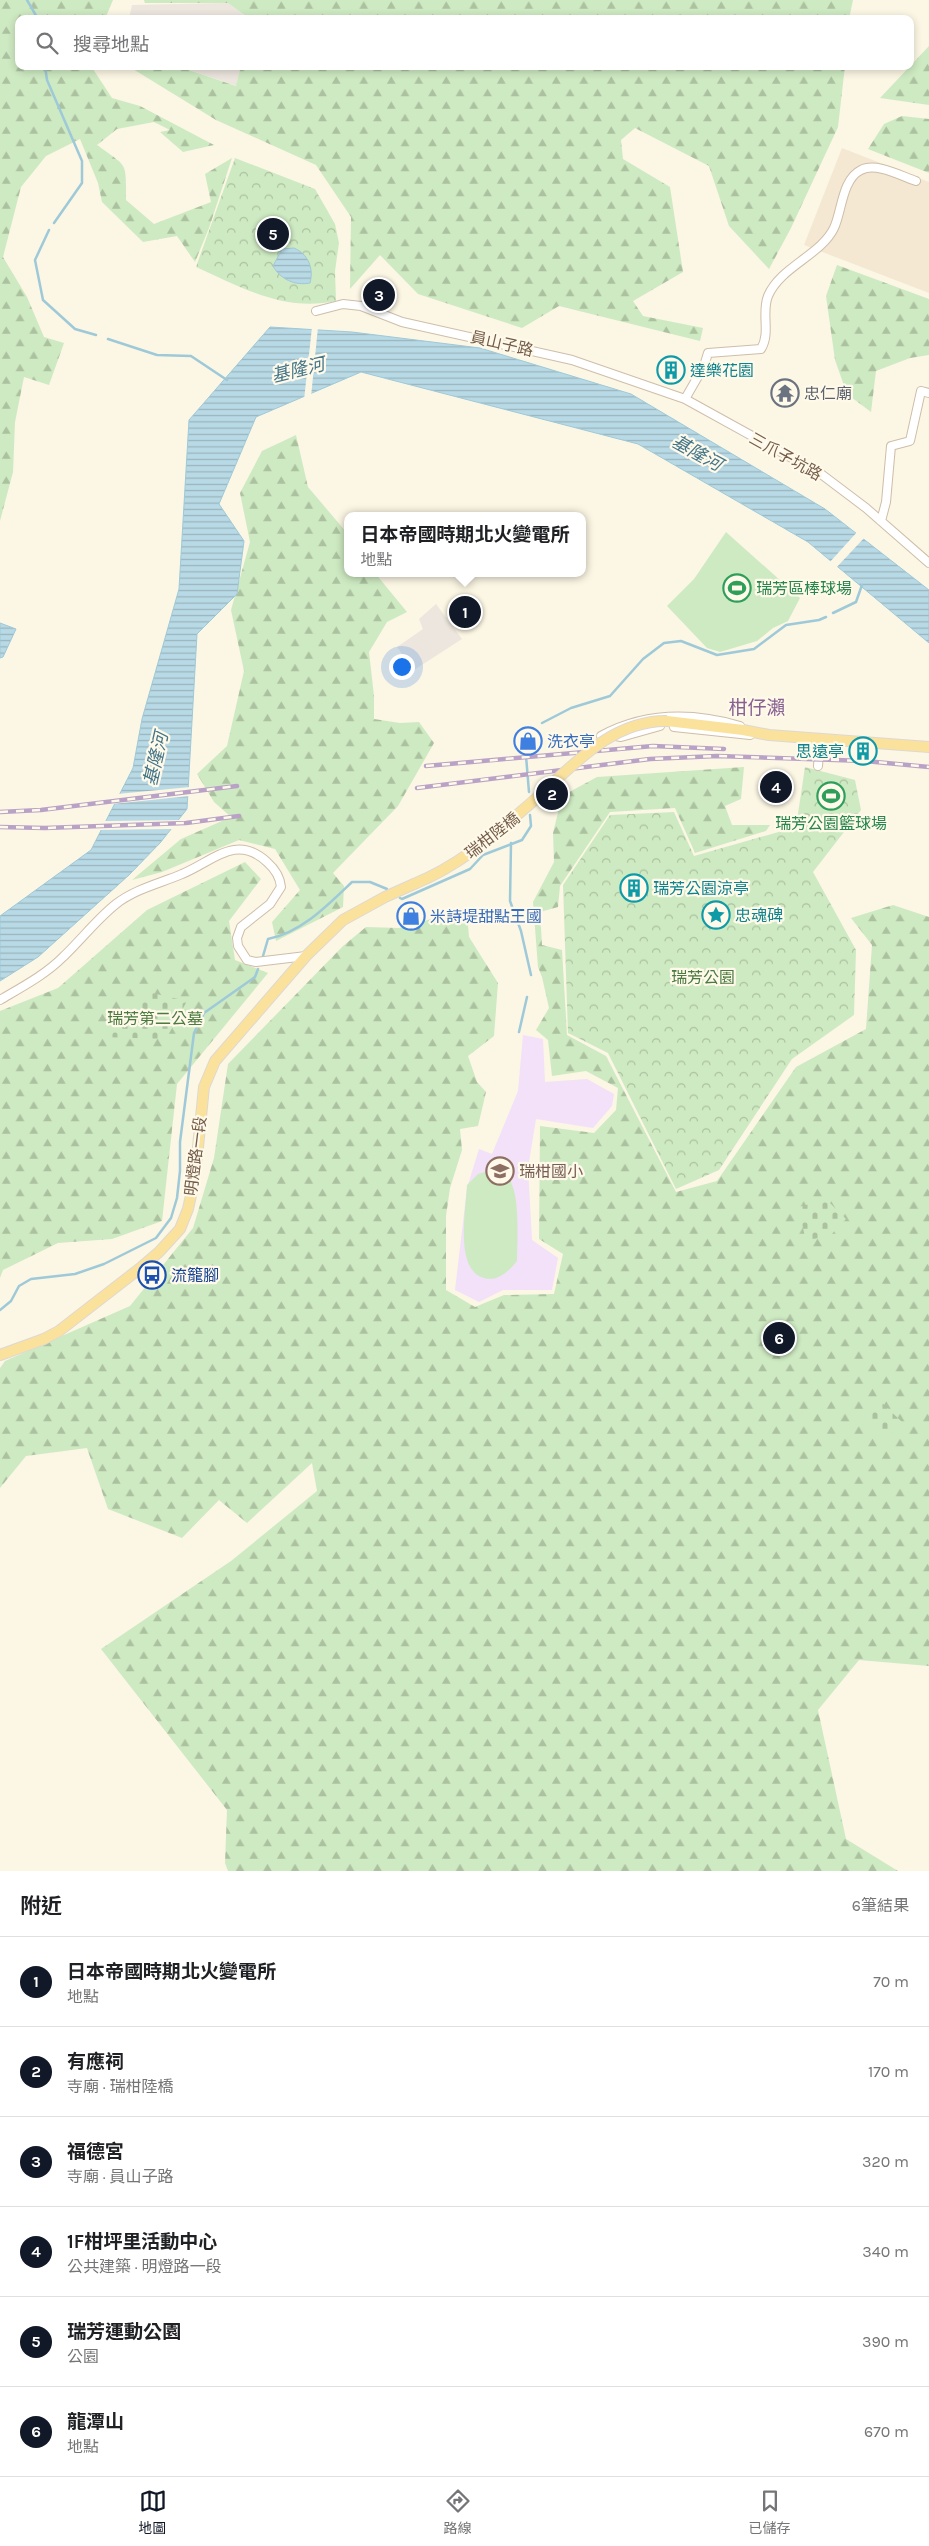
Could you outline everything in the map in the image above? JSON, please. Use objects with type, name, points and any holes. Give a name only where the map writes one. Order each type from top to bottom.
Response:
[{"type":"main road","name":"瑞柑陸橋","points":[[414,884],[434,876],[478,848],[607,739],[634,726],[667,721],[744,730],[769,735]]},
{"type":"main road","points":[[769,735],[929,747]]},
{"type":"main road","name":"明燈路一段","points":[[0,1355],[44,1339],[70,1323],[159,1252],[180,1229],[188,1209],[195,1177],[204,1088],[215,1061],[306,956],[343,920],[385,897],[414,884]]},
{"type":"street","points":[[685,399],[708,353],[761,349],[765,336],[768,296],[799,261],[828,238],[835,227],[842,200],[853,176],[860,170],[872,167],[916,181]]},
{"type":"street","name":"員山子路","points":[[316,311],[344,304],[361,306],[402,322],[572,360],[685,399]]},
{"type":"street","points":[[881,521],[886,502],[891,446],[910,441],[921,391],[929,393]]},
{"type":"street","name":"三爪子坑路","points":[[685,399],[821,474],[881,521],[929,563]]},
{"type":"street","points":[[674,716],[726,722],[769,735],[736,735],[666,726],[637,730],[621,737],[601,736],[632,721],[674,716]]},
{"type":"street","points":[[818,766],[820,739]]},
{"type":"street","points":[[539,787],[547,794]]},
{"type":"street","points":[[0,1000],[31,982],[61,959],[116,904],[129,895],[185,873],[229,849],[249,850],[260,855],[273,867],[280,879],[281,887],[270,904],[241,927],[237,938],[242,954],[247,960],[256,962],[306,956]]},
{"type":"shaded area","points":[[228,3],[244,15],[130,15],[132,5]]},
{"type":"shaded area","points":[[189,70],[240,70],[237,86]]},
{"type":"shaded area","points":[[842,148],[929,182],[929,293],[804,245]]},
{"type":"shaded area","points":[[436,604],[462,639],[414,670],[397,647],[423,629],[419,619]]},
{"type":"shaded area","name":"瑞柑國小","points":[[523,1035],[543,1039],[545,1082],[587,1079],[614,1094],[612,1106],[593,1128],[536,1119],[528,1168],[532,1240],[558,1258],[552,1290],[503,1290],[479,1302],[455,1290],[467,1188],[479,1149],[492,1154],[518,1091]]},
{"type":"green space","points":[[0,0],[113,0],[107,15],[15,15],[15,70],[94,70],[112,98],[140,106],[214,145],[183,152],[160,132],[170,130],[154,122],[117,129],[97,145],[123,166],[126,178],[126,200],[154,224],[211,202],[205,174],[232,158],[209,228],[195,262],[177,236],[143,242],[102,202],[98,183],[80,139],[46,156],[21,187],[3,257],[27,297],[44,337],[64,343],[49,385],[24,377],[15,422],[13,472],[0,521]]},
{"type":"green space","points":[[144,0],[853,0],[850,15],[244,15],[228,3],[145,3]]},
{"type":"green space","points":[[929,46],[929,105],[880,98],[906,70],[914,70],[914,62]]},
{"type":"green space","points":[[135,70],[189,70],[236,86],[240,70],[845,70],[838,127],[791,228],[769,269],[729,226],[709,166],[635,128],[621,140],[623,159],[670,187],[683,272],[633,301],[643,316],[703,328],[700,341],[559,306],[522,328],[418,294],[380,255],[350,289],[351,217],[316,165],[216,120]]},
{"type":"green space","points":[[902,116],[929,119],[929,173],[868,149],[884,124]]},
{"type":"green space","points":[[235,158],[315,189],[335,224],[339,243],[335,271],[336,301],[317,304],[281,301],[247,290],[196,267]]},
{"type":"green space","points":[[837,265],[929,299],[929,355],[910,358],[876,371],[871,412],[847,394],[835,360],[826,296]]},
{"type":"green space","points":[[296,435],[308,487],[344,529],[344,577],[378,577],[407,612],[387,622],[369,652],[374,696],[374,719],[400,723],[419,722],[434,743],[398,806],[333,873],[344,886],[343,907],[276,941],[272,922],[300,890],[275,849],[239,840],[162,872],[132,880],[181,839],[231,817],[214,802],[197,774],[227,746],[244,671],[231,610],[250,542],[240,493],[262,451]]},
{"type":"green space","name":"瑞芳區棒球場","points":[[726,532],[800,598],[788,621],[773,628],[757,641],[720,652],[707,648],[667,606],[694,579]]},
{"type":"green space","points":[[744,767],[741,799],[725,806],[732,825],[770,825],[766,831],[695,853],[675,808],[610,812],[560,886],[558,907],[540,912],[542,945],[562,950],[567,1035],[606,1056],[676,1192],[717,1181],[796,1067],[866,1029],[872,945],[851,918],[893,905],[929,917],[929,1666],[859,1660],[818,1710],[846,1839],[898,1871],[228,1871],[225,1863],[227,1810],[101,1649],[231,1561],[317,1491],[312,1463],[247,1523],[219,1500],[182,1538],[108,1509],[87,1448],[26,1456],[0,1488],[0,1368],[5,1361],[130,1306],[193,1228],[214,1158],[228,1064],[343,946],[366,927],[399,928],[435,918],[433,909],[467,914],[469,937],[498,983],[494,1036],[468,1056],[477,1082],[486,1092],[478,1126],[460,1129],[462,1150],[450,1188],[446,1216],[446,1290],[475,1307],[504,1295],[554,1294],[563,1254],[539,1239],[540,1126],[594,1133],[616,1110],[618,1088],[586,1071],[552,1076],[548,1040],[536,1030],[549,1008],[538,967],[533,902],[554,862],[553,833],[562,796],[597,777]]},
{"type":"green space","name":"瑞芳公園","points":[[805,767],[855,780],[861,810],[813,872],[856,950],[854,1015],[792,1059],[719,1170],[676,1189],[608,1053],[568,1033],[563,885],[610,815],[674,812],[694,856],[796,827]]},
{"type":"green space","points":[[245,862],[261,879],[229,921],[235,960],[268,973],[177,1084],[162,1221],[112,1239],[58,1243],[3,1270],[0,1278],[0,1011],[58,988],[147,910]]},
{"type":"green space","name":"瑞芳第二公墓","points":[[152,993],[187,1001],[166,1039],[103,1037]]},
{"type":"green space","points":[[488,1171],[502,1174],[511,1183],[516,1204],[518,1229],[517,1261],[503,1275],[489,1279],[475,1273],[469,1264],[465,1252],[464,1238],[467,1185],[478,1174]]},
{"type":"green space","points":[[827,1200],[846,1219],[831,1235],[806,1241],[798,1207]]},
{"type":"green space","points":[[878,1399],[903,1423],[887,1439],[862,1416]]},
{"type":"water","points":[[294,248],[303,254],[309,262],[311,272],[310,283],[304,284],[288,280],[280,275],[273,266],[282,249]]},
{"type":"water","name":"基隆河","points":[[270,327],[352,332],[480,348],[631,394],[825,509],[929,590],[929,643],[808,542],[638,444],[361,372],[256,417],[219,504],[244,541],[237,594],[197,634],[187,809],[160,843],[129,875],[38,957],[0,981],[0,916],[91,850],[133,768],[142,719],[179,589],[189,420]]},
{"type":"water","points":[[0,623],[16,629],[3,657],[0,658]]},
{"type":"pier","points":[[312,327],[318,327],[311,397],[304,400]]},
{"type":"pier","points":[[858,531],[865,537],[836,568],[829,563]]},
{"type":"pier","points":[[190,787],[190,796],[112,804],[117,794]]},
{"type":"pier","points":[[181,820],[174,829],[99,830],[103,821]]},
{"type":"waterway","points":[[27,0],[36,15]]},
{"type":"waterway","points":[[46,70],[47,80],[82,161],[82,183],[54,223]]},
{"type":"waterway","points":[[49,230],[35,260],[43,300],[75,329],[96,335]]},
{"type":"waterway","points":[[108,339],[157,355],[191,356],[227,380]]},
{"type":"waterway","points":[[833,613],[856,602],[862,585]]},
{"type":"waterway","points":[[542,723],[571,708],[610,696],[643,659],[664,643],[681,641],[717,655],[754,649],[786,625],[819,620],[826,617]]},
{"type":"waterway","points":[[527,736],[531,732]]},
{"type":"waterway","points":[[525,744],[529,792]]},
{"type":"waterway","points":[[528,744],[528,753]]},
{"type":"waterway","points":[[400,898],[402,899],[470,869],[483,855],[522,840],[531,826],[530,815]]},
{"type":"waterway","points":[[511,843],[510,901],[521,931],[531,975]]},
{"type":"waterway","points":[[263,956],[268,939],[292,931],[303,924],[324,909],[352,882],[370,882],[387,889]]},
{"type":"waterway","points":[[0,1310],[11,1301],[19,1286],[31,1279],[75,1274],[104,1264],[156,1238],[171,1218],[177,1198],[180,1171],[180,1142],[194,1033],[204,1013],[255,977],[258,969]]},
{"type":"waterway","points":[[519,1032],[527,997]]},
{"type":"railway","points":[[426,766],[653,746],[724,749]]},
{"type":"railway","points":[[417,788],[650,759],[717,756],[865,761],[929,767]]},
{"type":"railway","points":[[0,812],[41,810],[237,786]]},
{"type":"railway","points":[[0,827],[45,828],[186,823],[239,816]]},
{"type":"place","name":"瑞芳運動公園","points":[[273,234]]},
{"type":"place","name":"福德宮","points":[[379,295]]},
{"type":"place","name":"達樂花園","points":[[671,370]]},
{"type":"place","name":"忠仁廟","points":[[785,393]]},
{"type":"place","name":"瑞芳區棒球場","points":[[737,588]]},
{"type":"place","name":"日本帝國時期北火變電所","points":[[465,612]]},
{"type":"place","name":"洗衣亭","points":[[528,741]]},
{"type":"place","name":"思遠亭","points":[[863,751]]},
{"type":"place","name":"1F柑坪里活動中心","points":[[776,787]]},
{"type":"place","name":"有應祠","points":[[552,794]]},
{"type":"place","name":"瑞芳公園籃球場","points":[[831,796]]},
{"type":"place","name":"瑞芳公園涼亭","points":[[634,888]]},
{"type":"place","name":"忠魂碑","points":[[716,915]]},
{"type":"place","name":"米詩堤甜點王國","points":[[411,916]]},
{"type":"place","name":"瑞柑國小","points":[[500,1171]]},
{"type":"place","name":"流籠腳","points":[[152,1275]]},
{"type":"place","name":"龍潭山","points":[[779,1338]]},
{"type":"district","name":"柑仔瀨","points":[[757,707]]}]
